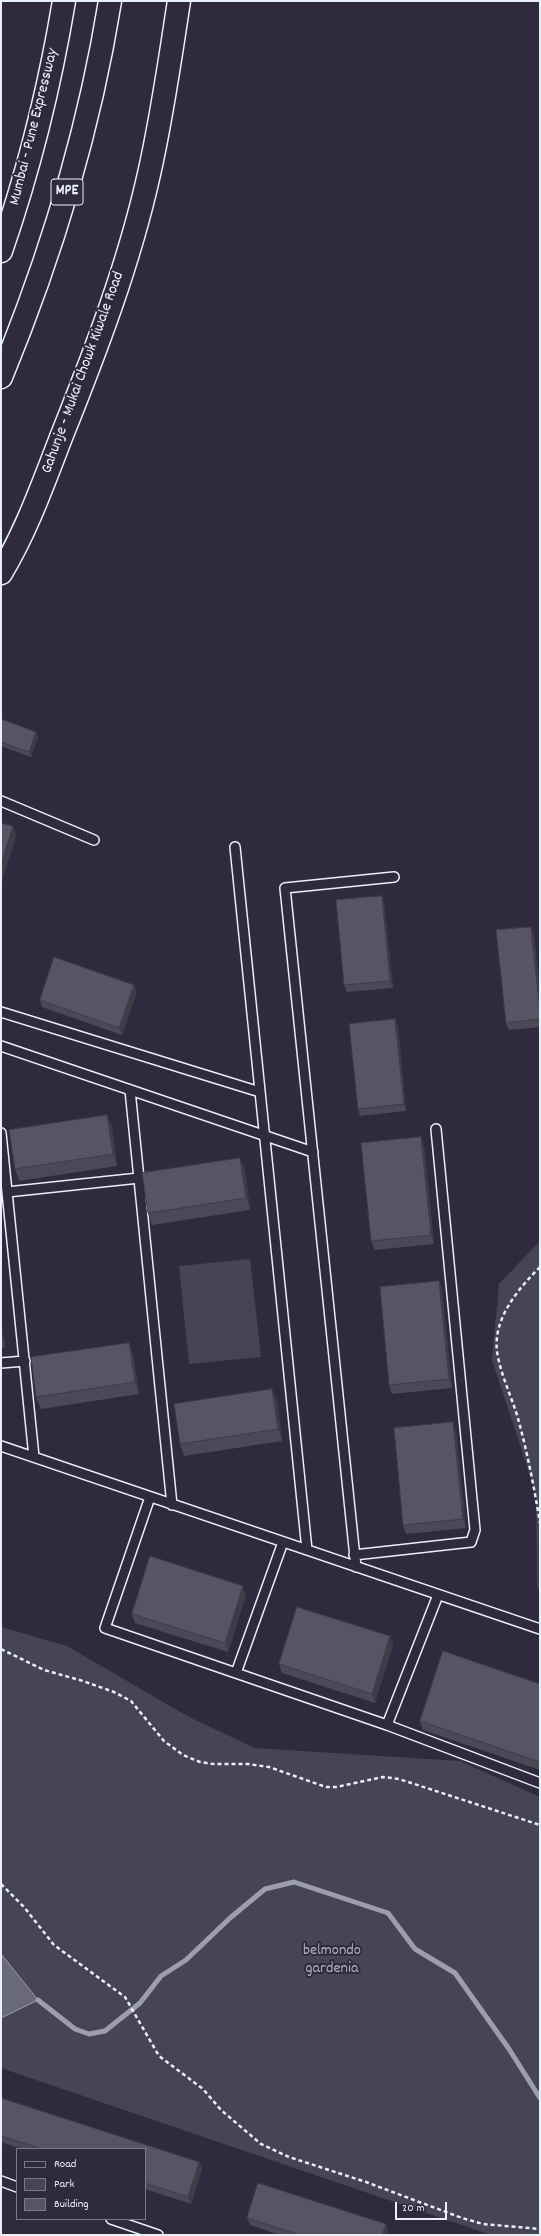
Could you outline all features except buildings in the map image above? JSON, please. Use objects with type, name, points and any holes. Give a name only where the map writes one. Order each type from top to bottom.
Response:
[{"type":"main road","name":"Mumbai - Pune Expressway","points":[[1,251],[17,204],[64,1]]},
{"type":"main road","name":"MPE","points":[[1,377],[28,311],[60,218],[102,51],[110,1]]},
{"type":"main road","name":"Gahunje - Mukai Chowk Kiwale Road","points":[[1,573],[14,552],[102,336],[125,264],[149,174],[180,1]]},
{"type":"lane","points":[[1,801],[94,840]]},
{"type":"lane","points":[[235,847],[307,1550]]},
{"type":"lane","points":[[356,1566],[286,888],[394,877]]},
{"type":"lane","points":[[1,1012],[260,1092]]},
{"type":"lane","points":[[1,1046],[313,1152]]},
{"type":"lane","points":[[130,1090],[172,1505]]},
{"type":"lane","points":[[354,1555],[471,1542],[475,1530],[436,1129]]},
{"type":"lane","points":[[1,1133],[34,1457]]},
{"type":"lane","points":[[7,1192],[139,1178]]},
{"type":"lane","points":[[1,1363],[25,1361]]},
{"type":"lane","points":[[1,1446],[540,1629]]},
{"type":"lane","points":[[150,1497],[105,1628],[387,1725],[540,1783]]},
{"type":"lane","points":[[236,1673],[283,1542]]},
{"type":"lane","points":[[387,1725],[438,1595]]},
{"type":"lane","points":[[1,2181],[16,2187]]},
{"type":"lane","points":[[114,2220],[158,2235]]},
{"type":"path","points":[[540,1267],[520,1287],[507,1308],[499,1327],[497,1355],[517,1416],[540,1523]]},
{"type":"path","points":[[1,1649],[44,1670],[114,1692],[130,1701],[164,1741],[183,1755],[200,1762],[213,1764],[248,1764],[269,1767],[326,1787],[336,1787],[383,1777],[399,1779],[540,1825]]},
{"type":"path","points":[[1,1884],[24,1907],[54,1945],[125,1997],[159,2056],[204,2089],[238,2126],[261,2144],[289,2157],[366,2182],[462,2218],[483,2224],[540,2229]]},
{"type":"green space","points":[[540,1241],[540,1591],[537,1587],[536,1499],[531,1478],[492,1360],[499,1284]]},
{"type":"green space","points":[[250,1259],[261,1357],[189,1364],[179,1266]]},
{"type":"green space","name":"belmondo gardenia","points":[[1,1627],[67,1646],[189,1717],[255,1748],[460,1761],[540,1797],[540,2235],[491,2235],[1,2068]]},
{"type":"water","points":[[1,1954],[38,2000],[1,2018]]},
{"type":"waterway","points":[[38,2000],[75,2029],[89,2034],[105,2031],[140,2003],[161,1976],[186,1960],[230,1918],[265,1889],[294,1882],[388,1913],[415,1949],[455,1973],[509,2049],[540,2098]]}]
